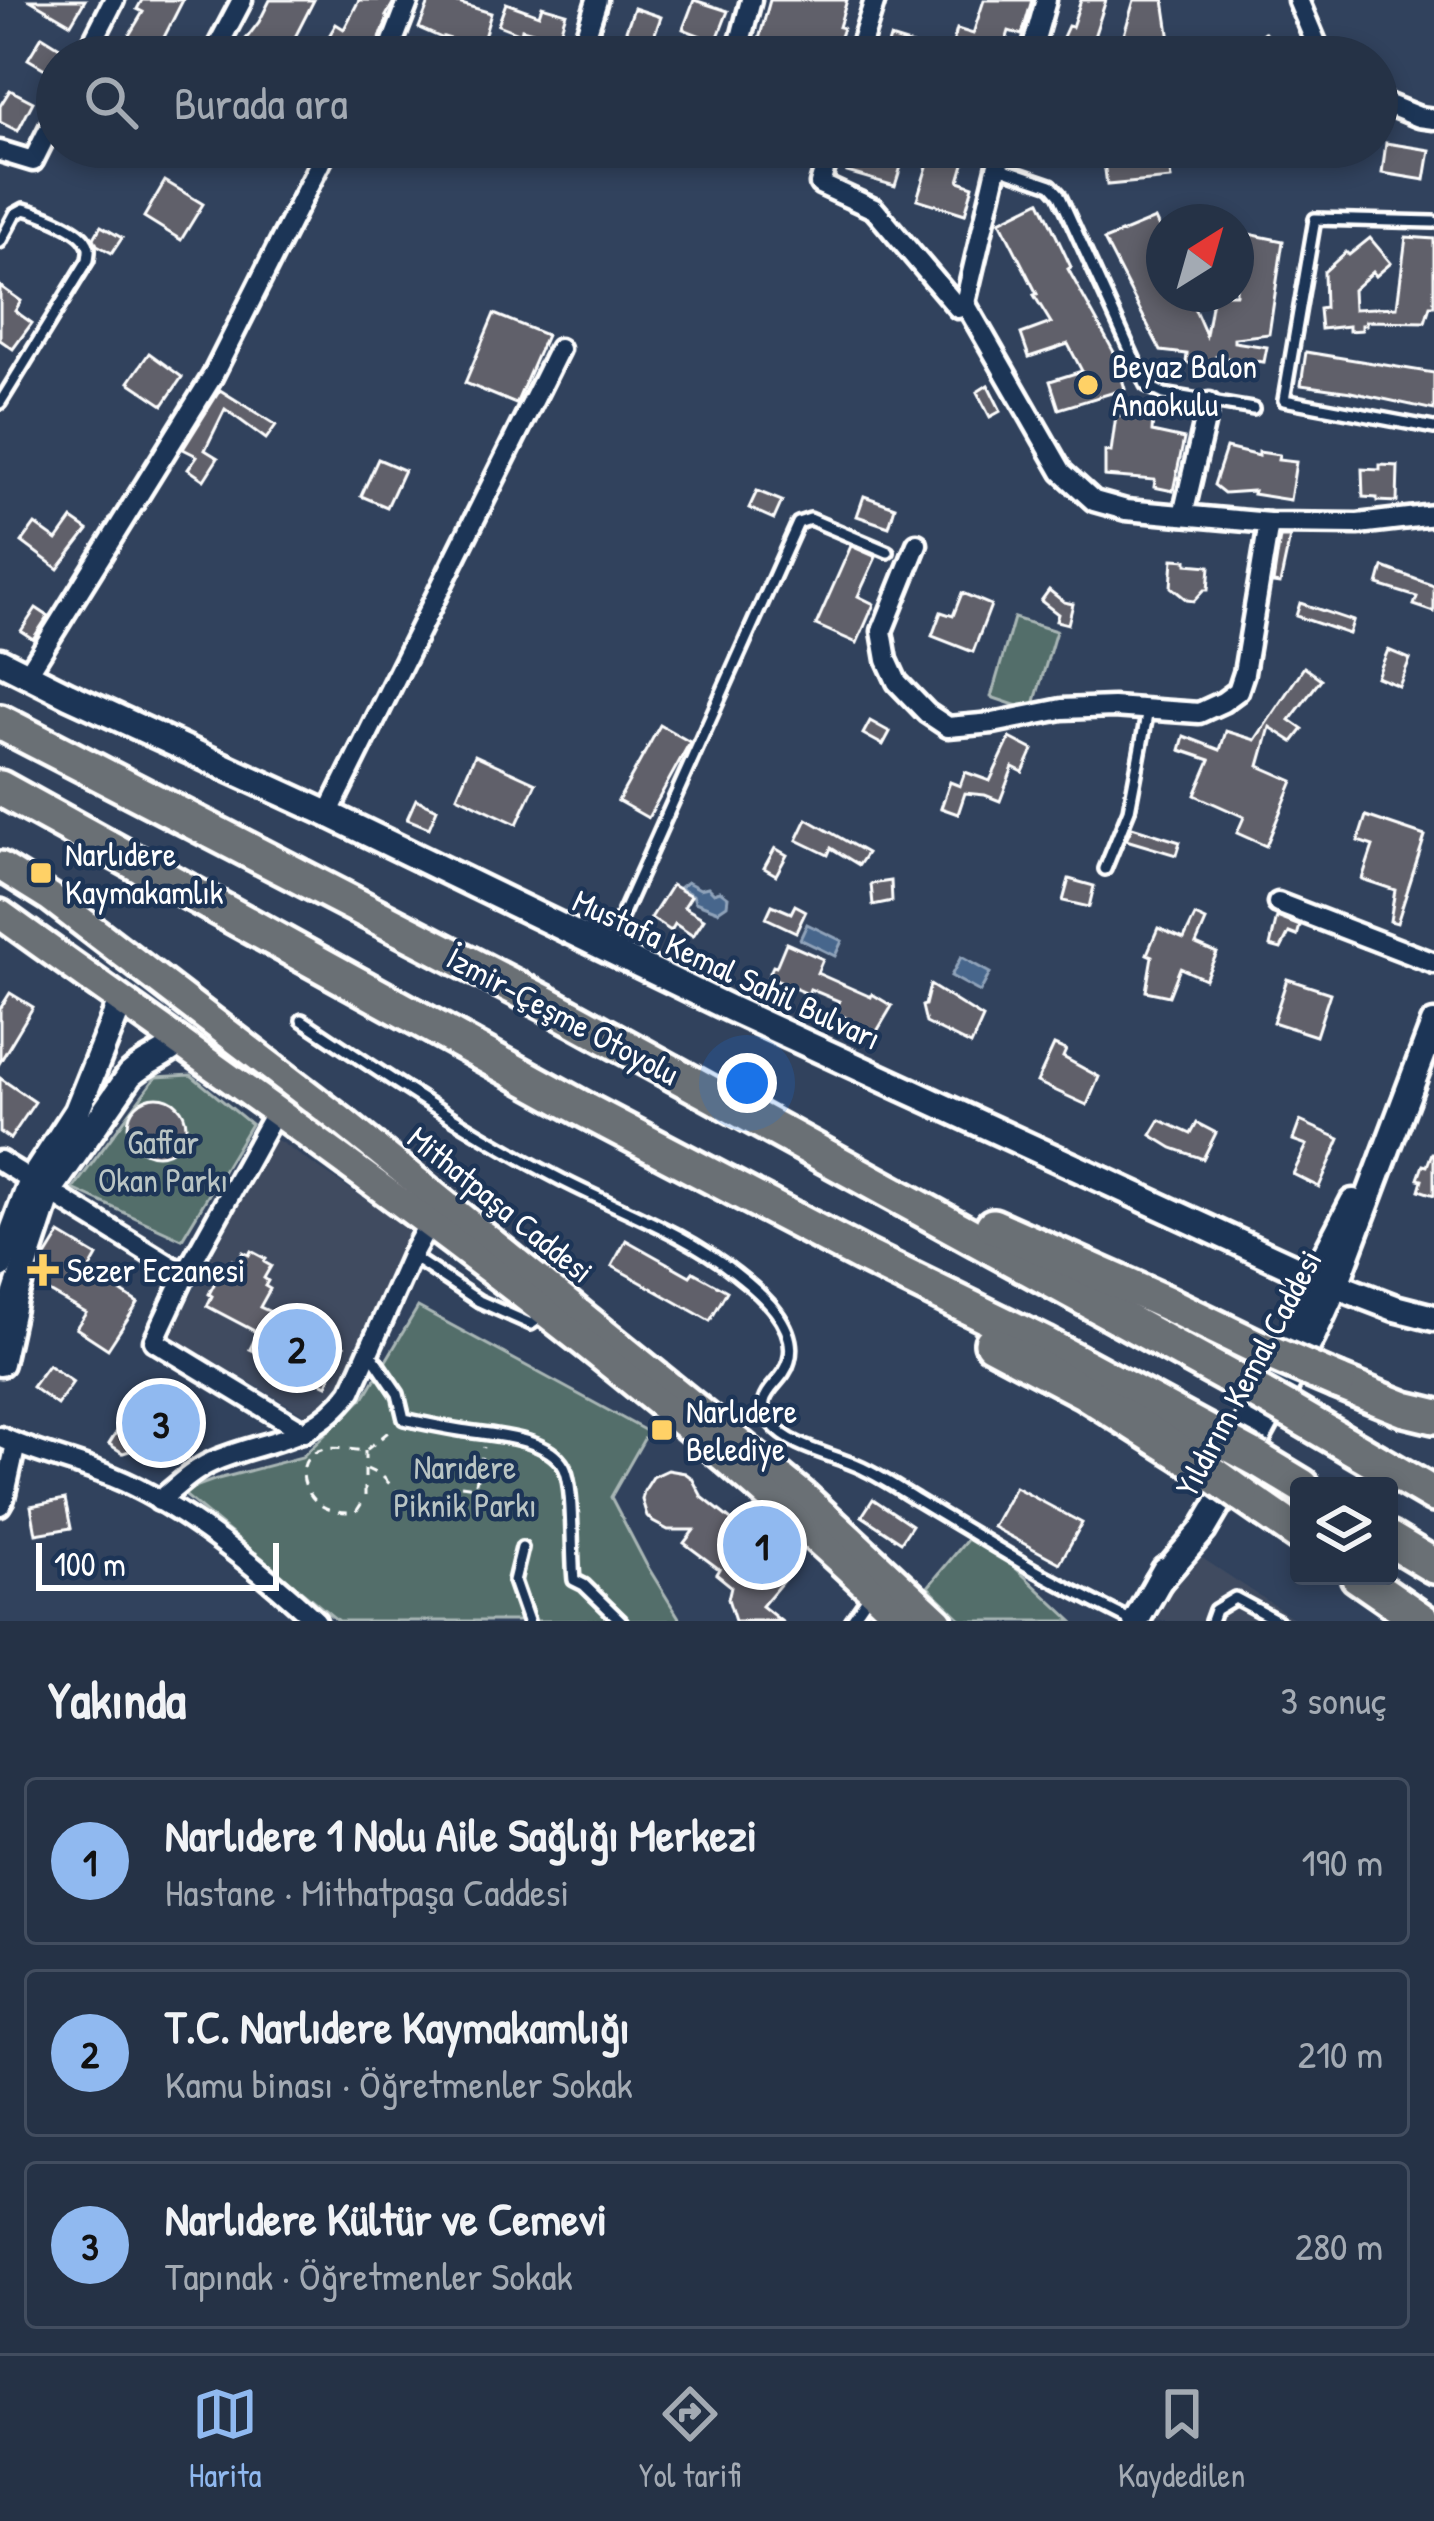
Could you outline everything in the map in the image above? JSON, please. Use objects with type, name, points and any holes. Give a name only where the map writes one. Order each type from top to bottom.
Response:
[{"type":"highway","name":"İzmir-Çeşme Otoyolu","points":[[0,722],[547,1004],[1290,1411],[1434,1496]]},
{"type":"highway","points":[[0,788],[584,1108],[862,1255],[1044,1344],[1211,1452],[1241,1494],[1290,1528]]},
{"type":"highway","points":[[547,1004],[925,1193],[1259,1348],[1405,1409],[1434,1416]]},
{"type":"highway","points":[[1211,1452],[1259,1460],[1290,1479]]},
{"type":"highway","points":[[1398,1544],[1434,1566]]},
{"type":"highway","points":[[1371,1585],[1423,1621]]},
{"type":"main road","name":"Mustafa Kemal Sahil Bulvarı","points":[[0,661],[731,1009],[1325,1281],[1434,1318]]},
{"type":"main road","name":"Mithatpaşa Caddesi","points":[[0,866],[50,897],[342,1121],[805,1497],[938,1621]]},
{"type":"main road","name":"Mithatpaşa Caddesi","points":[[0,914],[166,1049],[276,1111],[548,1312],[749,1477],[904,1621]]},
{"type":"main road","points":[[0,1266],[77,1111],[117,1011],[138,987],[158,985],[174,990],[184,1004],[187,1023],[166,1049],[135,1070],[41,1185],[0,1364]]},
{"type":"main road","name":"Yıldırım Kemal Caddesi","points":[[1134,1621],[1158,1582],[1203,1530],[1303,1355],[1325,1281],[1399,1114],[1428,1062],[1434,1024]]},
{"type":"street","points":[[96,36],[114,0]]},
{"type":"street","points":[[223,36],[242,0]]},
{"type":"street","points":[[395,36],[409,0]]},
{"type":"street","points":[[586,36],[597,0]]},
{"type":"street","points":[[742,36],[752,0]]},
{"type":"street","points":[[864,36],[875,0]]},
{"type":"street","points":[[1036,36],[1046,0]]},
{"type":"street","points":[[1298,0],[1313,36]]},
{"type":"street","points":[[1398,108],[1434,118]]},
{"type":"street","points":[[0,151],[33,160],[36,154]]},
{"type":"street","points":[[27,675],[212,377],[317,168]]},
{"type":"street","points":[[824,168],[820,184],[874,209],[958,308],[965,303],[996,168]]},
{"type":"street","points":[[965,303],[1062,472],[1094,501],[1126,510],[1269,523],[1358,524],[1434,515]]},
{"type":"street","points":[[328,814],[560,349]]},
{"type":"street","points":[[1183,515],[1209,403]]},
{"type":"street","points":[[916,544],[882,631],[886,660],[898,682],[927,713],[948,727],[1062,709],[1199,713],[1238,691],[1269,523]]},
{"type":"street","points":[[1278,903],[1434,963]]},
{"type":"street","points":[[276,1111],[154,1341],[304,1432]]},
{"type":"street","points":[[0,1161],[185,1275]]},
{"type":"street","points":[[159,1501],[200,1468],[304,1432],[339,1406],[351,1390],[429,1223]]},
{"type":"street","points":[[0,1505],[8,1441],[112,1477],[159,1501],[274,1582],[316,1621]]},
{"type":"lane","points":[[1019,168],[1059,194],[1146,386],[1164,394],[1253,410]]},
{"type":"lane","points":[[0,242],[15,214],[24,209],[41,213],[85,238],[89,249],[88,260],[0,403]]},
{"type":"lane","points":[[1434,222],[1316,219],[1284,400],[1434,428]]},
{"type":"lane","points":[[607,949],[798,523],[810,519],[888,552]]},
{"type":"lane","points":[[1105,868],[1129,810],[1148,710]]},
{"type":"lane","points":[[302,1020],[458,1124],[708,1253],[735,1273],[787,1328],[790,1360],[764,1399],[773,1426],[785,1437],[863,1468],[1055,1582],[1134,1621]]},
{"type":"lane","points":[[411,1256],[479,1301],[531,1324],[548,1312]]},
{"type":"lane","points":[[369,1351],[398,1394],[404,1419],[505,1435],[541,1447],[564,1466],[574,1580],[621,1621]]},
{"type":"lane","points":[[522,1548],[514,1581],[528,1621]]},
{"type":"lane","points":[[851,1621],[872,1591]]},
{"type":"lane","points":[[1211,1621],[1215,1610],[1235,1598],[1278,1621]]},
{"type":"path","points":[[365,1451],[365,1498],[356,1512],[320,1506],[304,1486],[302,1468],[309,1457],[325,1449],[365,1451],[404,1419]]},
{"type":"path","points":[[475,1487],[487,1433]]},
{"type":"path","points":[[365,1469],[382,1476],[412,1507]]},
{"type":"path","points":[[460,1485],[490,1491]]},
{"type":"shaded area","points":[[274,1138],[417,1234],[336,1398],[307,1416],[170,1336]]},
{"type":"shaded area","points":[[1199,1556],[1298,1621],[1146,1621],[1172,1575]]},
{"type":"green space","points":[[1014,618],[1056,631],[1032,711],[991,697]]},
{"type":"green space","name":"Gaffar Okan Parkı","points":[[191,1075],[251,1124],[182,1239],[73,1189],[156,1077]]},
{"type":"green space","name":"Narıdere Piknik Parkı","points":[[418,1307],[648,1432],[611,1497],[681,1621],[338,1621],[181,1492],[302,1457],[365,1396]]},
{"type":"green space","points":[[975,1530],[1072,1621],[963,1621],[928,1587]]},
{"type":"water","points":[[687,882],[720,891],[728,897],[727,905],[718,911],[695,902],[693,895],[679,888]]},
{"type":"water","points":[[807,924],[842,941],[835,956],[800,939]]},
{"type":"water","points":[[961,957],[990,973],[980,992],[951,976]]},
{"type":"building","points":[[30,0],[85,0],[71,24]]},
{"type":"building","points":[[142,0],[183,0],[165,36],[129,36],[143,12],[137,9]]},
{"type":"building","points":[[270,0],[314,0],[296,36],[248,36]]},
{"type":"building","points":[[359,0],[395,0],[381,36],[329,36],[336,24],[344,29]]},
{"type":"building","points":[[430,0],[459,0],[491,13],[484,36],[437,36],[419,28]]},
{"type":"building","points":[[694,0],[728,11],[718,36],[683,29]]},
{"type":"building","points":[[770,0],[847,0],[840,36],[760,36]]},
{"type":"building","points":[[984,0],[1032,0],[1022,35],[1009,31],[1007,36],[955,36],[957,29],[973,34]]},
{"type":"building","points":[[1081,0],[1106,0],[1094,36],[1063,36],[1072,27]]},
{"type":"building","points":[[1134,0],[1164,0],[1169,36],[1124,36]]},
{"type":"building","points":[[506,3],[539,15],[542,6],[566,13],[559,36],[522,29],[521,34],[498,25]]},
{"type":"building","points":[[634,8],[661,17],[654,36],[624,36]]},
{"type":"building","points":[[10,90],[33,102],[18,131],[0,122],[0,106]]},
{"type":"building","points":[[1398,145],[1430,150],[1425,180],[1382,173],[1383,168],[1398,168]]},
{"type":"building","points":[[848,168],[901,168],[895,186],[847,172]]},
{"type":"building","points":[[927,168],[963,168],[959,181],[973,186],[965,214],[917,199]]},
{"type":"building","points":[[1105,168],[1170,168],[1171,179],[1107,185]]},
{"type":"building","points":[[165,181],[203,204],[181,240],[144,217]]},
{"type":"building","points":[[1040,201],[1068,269],[1115,354],[1125,389],[1059,409],[1050,381],[1082,371],[1068,344],[1029,357],[1021,334],[1051,323],[1000,221]]},
{"type":"building","points":[[1146,223],[1146,312],[1196,312],[1206,335],[1210,312],[1254,312],[1254,235],[1283,241],[1269,334],[1234,338],[1234,342],[1267,347],[1264,362],[1216,357],[1216,366],[1186,363],[1187,354],[1161,351],[1104,240]]},
{"type":"building","points":[[101,226],[122,238],[112,253],[94,238]]},
{"type":"building","points":[[1406,237],[1434,239],[1434,306],[1425,322],[1366,321],[1362,330],[1349,331],[1349,326],[1321,329],[1324,272],[1370,238],[1391,263],[1353,290],[1354,309],[1397,307]]},
{"type":"building","points":[[0,286],[21,301],[15,311],[32,323],[13,349],[0,340]]},
{"type":"building","points":[[494,314],[546,335],[516,404],[465,383]]},
{"type":"building","points":[[1306,352],[1434,373],[1434,410],[1301,385]]},
{"type":"building","points":[[149,353],[182,377],[163,405],[129,382]]},
{"type":"building","points":[[988,385],[1001,411],[990,417],[977,392]]},
{"type":"building","points":[[220,390],[276,425],[266,439],[225,409],[205,450],[218,458],[204,480],[188,469],[197,456],[183,449]]},
{"type":"building","points":[[1116,415],[1153,418],[1152,432],[1184,439],[1173,491],[1154,487],[1155,480],[1105,476],[1105,451],[1111,452]]},
{"type":"building","points":[[1226,448],[1296,462],[1290,500],[1254,491],[1224,493],[1214,485]]},
{"type":"building","points":[[378,459],[404,470],[387,507],[361,496]]},
{"type":"building","points":[[1380,465],[1398,466],[1397,502],[1363,497],[1362,469],[1380,470]]},
{"type":"building","points":[[757,491],[782,501],[774,519],[749,508]]},
{"type":"building","points":[[864,496],[895,507],[889,527],[857,516]]},
{"type":"building","points":[[72,519],[88,530],[58,569],[22,542],[35,524],[57,540]]},
{"type":"building","points":[[1280,537],[1290,537],[1280,584],[1273,583]]},
{"type":"building","points":[[851,546],[876,557],[858,596],[874,604],[857,643],[816,625]]},
{"type":"building","points":[[1173,559],[1210,566],[1208,590],[1194,601],[1171,587]]},
{"type":"building","points":[[1383,567],[1434,586],[1434,612],[1414,605],[1417,597],[1378,585]]},
{"type":"building","points":[[1049,590],[1073,604],[1068,624],[1056,621],[1058,614],[1041,601]]},
{"type":"building","points":[[962,593],[991,605],[973,652],[932,636],[941,612],[953,616]]},
{"type":"building","points":[[1300,603],[1353,621],[1349,634],[1296,616]]},
{"type":"building","points":[[36,608],[48,616],[33,639],[21,631]]},
{"type":"building","points":[[1388,650],[1410,659],[1399,686],[1377,677]]},
{"type":"building","points":[[1304,667],[1321,679],[1290,720],[1303,729],[1293,742],[1270,727],[1259,766],[1293,781],[1266,846],[1237,833],[1244,817],[1195,795],[1210,760],[1180,750],[1184,736],[1220,750],[1226,731],[1255,740]]},
{"type":"building","points":[[870,721],[890,732],[883,745],[863,734]]},
{"type":"building","points":[[660,725],[690,742],[648,818],[618,801]]},
{"type":"building","points":[[1010,738],[1033,750],[1023,772],[1013,767],[1000,801],[965,793],[958,814],[941,808],[950,782],[960,786],[965,772],[990,781]]},
{"type":"building","points":[[475,755],[536,783],[517,824],[457,796]]},
{"type":"building","points":[[416,799],[437,809],[429,828],[407,819]]},
{"type":"building","points":[[1366,816],[1425,836],[1397,923],[1390,921],[1395,890],[1362,879],[1373,846],[1358,841]]},
{"type":"building","points":[[807,819],[867,853],[859,865],[831,848],[828,855],[797,840]]},
{"type":"building","points":[[1132,827],[1180,842],[1176,855],[1126,840]]},
{"type":"building","points":[[775,848],[787,855],[776,875],[764,868]]},
{"type":"building","points":[[1069,879],[1094,886],[1089,907],[1063,901]]},
{"type":"building","points":[[891,881],[892,901],[873,905],[871,884]]},
{"type":"building","points":[[672,885],[691,896],[684,907],[704,919],[693,936],[675,924],[671,931],[651,918]]},
{"type":"building","points":[[772,905],[791,913],[795,905],[806,911],[796,932],[766,918]]},
{"type":"building","points":[[1195,916],[1206,921],[1196,944],[1217,953],[1205,979],[1180,968],[1169,996],[1146,991],[1152,956],[1147,954],[1158,928],[1184,939]]},
{"type":"building","points":[[1277,917],[1300,926],[1297,936],[1289,933],[1281,949],[1270,946]]},
{"type":"building","points":[[786,943],[823,959],[817,973],[892,1006],[876,1033],[835,1012],[839,1001],[768,977]]},
{"type":"building","points":[[1287,979],[1330,993],[1316,1036],[1273,1022]]},
{"type":"building","points":[[930,985],[983,1018],[971,1045],[926,1023],[922,1006]]},
{"type":"building","points":[[10,993],[33,1007],[0,1062],[0,1009]]},
{"type":"building","points":[[1054,1045],[1066,1050],[1063,1057],[1099,1077],[1087,1105],[1037,1082]]},
{"type":"building","points":[[0,1078],[35,1102],[10,1139],[0,1132]]},
{"type":"building","points":[[157,1097],[177,1106],[186,1126],[177,1146],[157,1155],[137,1146],[128,1126],[137,1106]]},
{"type":"building","points":[[1160,1120],[1191,1134],[1197,1123],[1216,1133],[1203,1159],[1151,1135]]},
{"type":"building","points":[[1300,1121],[1340,1139],[1319,1187],[1293,1174],[1307,1145],[1293,1140]]},
{"type":"building","points":[[1432,1153],[1434,1195],[1419,1190],[1422,1180],[1418,1179]]},
{"type":"building","points":[[60,1234],[97,1256],[89,1270],[138,1303],[108,1349],[76,1328],[86,1313],[36,1284]]},
{"type":"building","points":[[626,1240],[727,1291],[710,1321],[612,1266]]},
{"type":"building","points":[[251,1251],[271,1266],[264,1278],[270,1289],[260,1307],[344,1346],[327,1385],[250,1349],[258,1333],[207,1306],[223,1267],[227,1270],[232,1260],[237,1263],[243,1252],[249,1255]]},
{"type":"building","points":[[48,1365],[73,1382],[57,1405],[32,1387]]},
{"type":"building","points":[[150,1379],[207,1415],[191,1431],[123,1453],[109,1444]]},
{"type":"building","points":[[668,1470],[692,1478],[702,1497],[793,1569],[762,1606],[781,1621],[735,1621],[728,1599],[731,1586],[716,1574],[719,1569],[684,1543],[694,1530],[668,1530],[647,1516],[644,1491],[653,1477]]},
{"type":"building","points":[[1015,1487],[1082,1523],[1060,1563],[993,1527]]},
{"type":"building","points":[[65,1499],[71,1528],[36,1534],[31,1506]]},
{"type":"building","points":[[873,1499],[912,1525],[901,1542],[862,1516]]},
{"type":"place","name":"Beyaz Balon Anaokulu","points":[[1088,385]]},
{"type":"place","name":"Narlıdere Kaymakamlık","points":[[41,873]]},
{"type":"place","name":"Sezer Eczanesi","points":[[43,1270]]},
{"type":"place","name":"T.C. Narlıdere Kaymakamlığı","points":[[297,1348]]},
{"type":"place","name":"Narlıdere Kültür ve Cemevi","points":[[161,1423]]},
{"type":"place","name":"Narlıdere Belediye","points":[[662,1430]]},
{"type":"place","name":"Narlıdere 1 Nolu Aile Sağlığı Merkezi","points":[[762,1545]]}]
